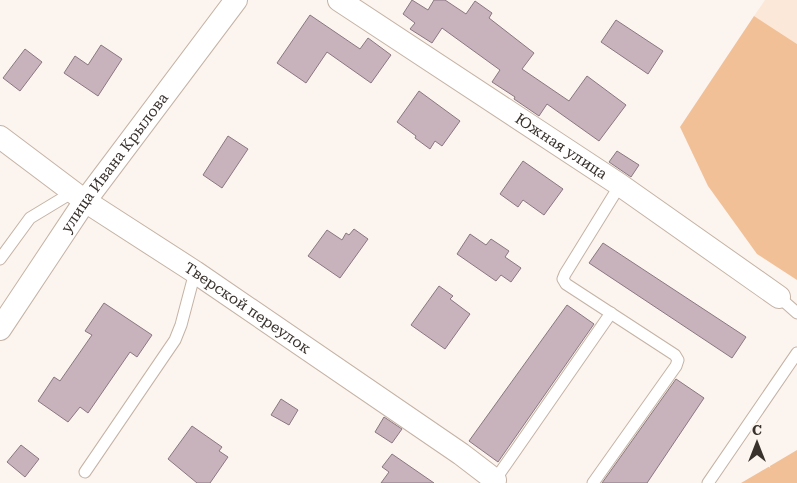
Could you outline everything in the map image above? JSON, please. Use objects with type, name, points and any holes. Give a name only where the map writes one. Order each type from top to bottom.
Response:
[{"type":"street","name":"улица Ивана Крылова","points":[[0,330],[79,197],[236,0]]},
{"type":"street","name":"Южная улица","points":[[339,0],[620,185],[780,297]]},
{"type":"street","name":"Тверской переулок","points":[[0,137],[79,197],[195,272],[461,454],[497,482]]},
{"type":"lane","points":[[593,483],[676,366],[678,360],[675,355],[566,284],[563,279],[564,274],[620,185]]},
{"type":"lane","points":[[0,259],[30,218],[79,197]]},
{"type":"lane","points":[[85,472],[174,340],[181,325],[195,272]]},
{"type":"lane","points":[[780,297],[797,313]]},
{"type":"lane","points":[[497,482],[611,313]]},
{"type":"lane","points":[[708,483],[797,353]]},
{"type":"shaded area","points":[[765,0],[797,0],[797,44],[754,16]]},
{"type":"shaded area","points":[[754,16],[797,44],[797,280],[757,254],[708,186],[680,127]]},
{"type":"shaded area","points":[[797,450],[797,483],[741,483]]},
{"type":"building","points":[[412,0],[428,10],[434,0],[445,0],[466,14],[475,1],[492,13],[489,18],[534,53],[522,69],[569,101],[587,76],[626,105],[599,141],[547,104],[539,116],[492,82],[500,70],[442,28],[432,43],[410,29],[415,23],[403,14]]},
{"type":"building","points":[[310,15],[360,49],[368,38],[391,55],[371,83],[327,52],[306,83],[277,63]]},
{"type":"building","points":[[616,20],[663,51],[648,74],[601,42]]},
{"type":"building","points":[[101,45],[122,59],[98,96],[64,73],[75,56],[88,65]]},
{"type":"building","points":[[25,49],[42,62],[20,91],[3,78]]},
{"type":"building","points":[[419,91],[460,121],[442,146],[435,141],[430,149],[397,122]]},
{"type":"building","points":[[228,136],[248,149],[222,188],[203,175]]},
{"type":"building","points":[[617,151],[639,165],[631,177],[609,162]]},
{"type":"building","points":[[523,161],[563,189],[544,215],[523,200],[518,207],[500,194]]},
{"type":"building","points":[[354,229],[368,239],[340,278],[308,256],[327,230],[342,240],[346,233],[349,235]]},
{"type":"building","points":[[470,234],[486,245],[491,239],[509,251],[505,257],[521,268],[511,282],[501,275],[496,281],[457,254]]},
{"type":"building","points":[[603,243],[746,337],[732,358],[589,263]]},
{"type":"building","points":[[439,286],[453,296],[450,299],[470,314],[445,349],[411,325]]},
{"type":"building","points":[[104,303],[152,335],[137,357],[130,352],[88,413],[80,407],[68,422],[38,401],[54,377],[60,381],[92,335],[85,331]]},
{"type":"building","points":[[567,305],[594,324],[498,462],[469,441]]},
{"type":"building","points":[[676,379],[704,398],[647,483],[602,483]]},
{"type":"building","points":[[281,399],[298,410],[289,425],[271,415]]},
{"type":"building","points":[[384,417],[402,429],[392,443],[375,432]]},
{"type":"building","points":[[192,426],[222,447],[219,451],[228,457],[210,483],[197,483],[168,459]]},
{"type":"building","points":[[21,445],[39,459],[25,477],[7,462]]},
{"type":"building","points":[[392,454],[434,483],[381,483],[389,472],[382,467]]}]
